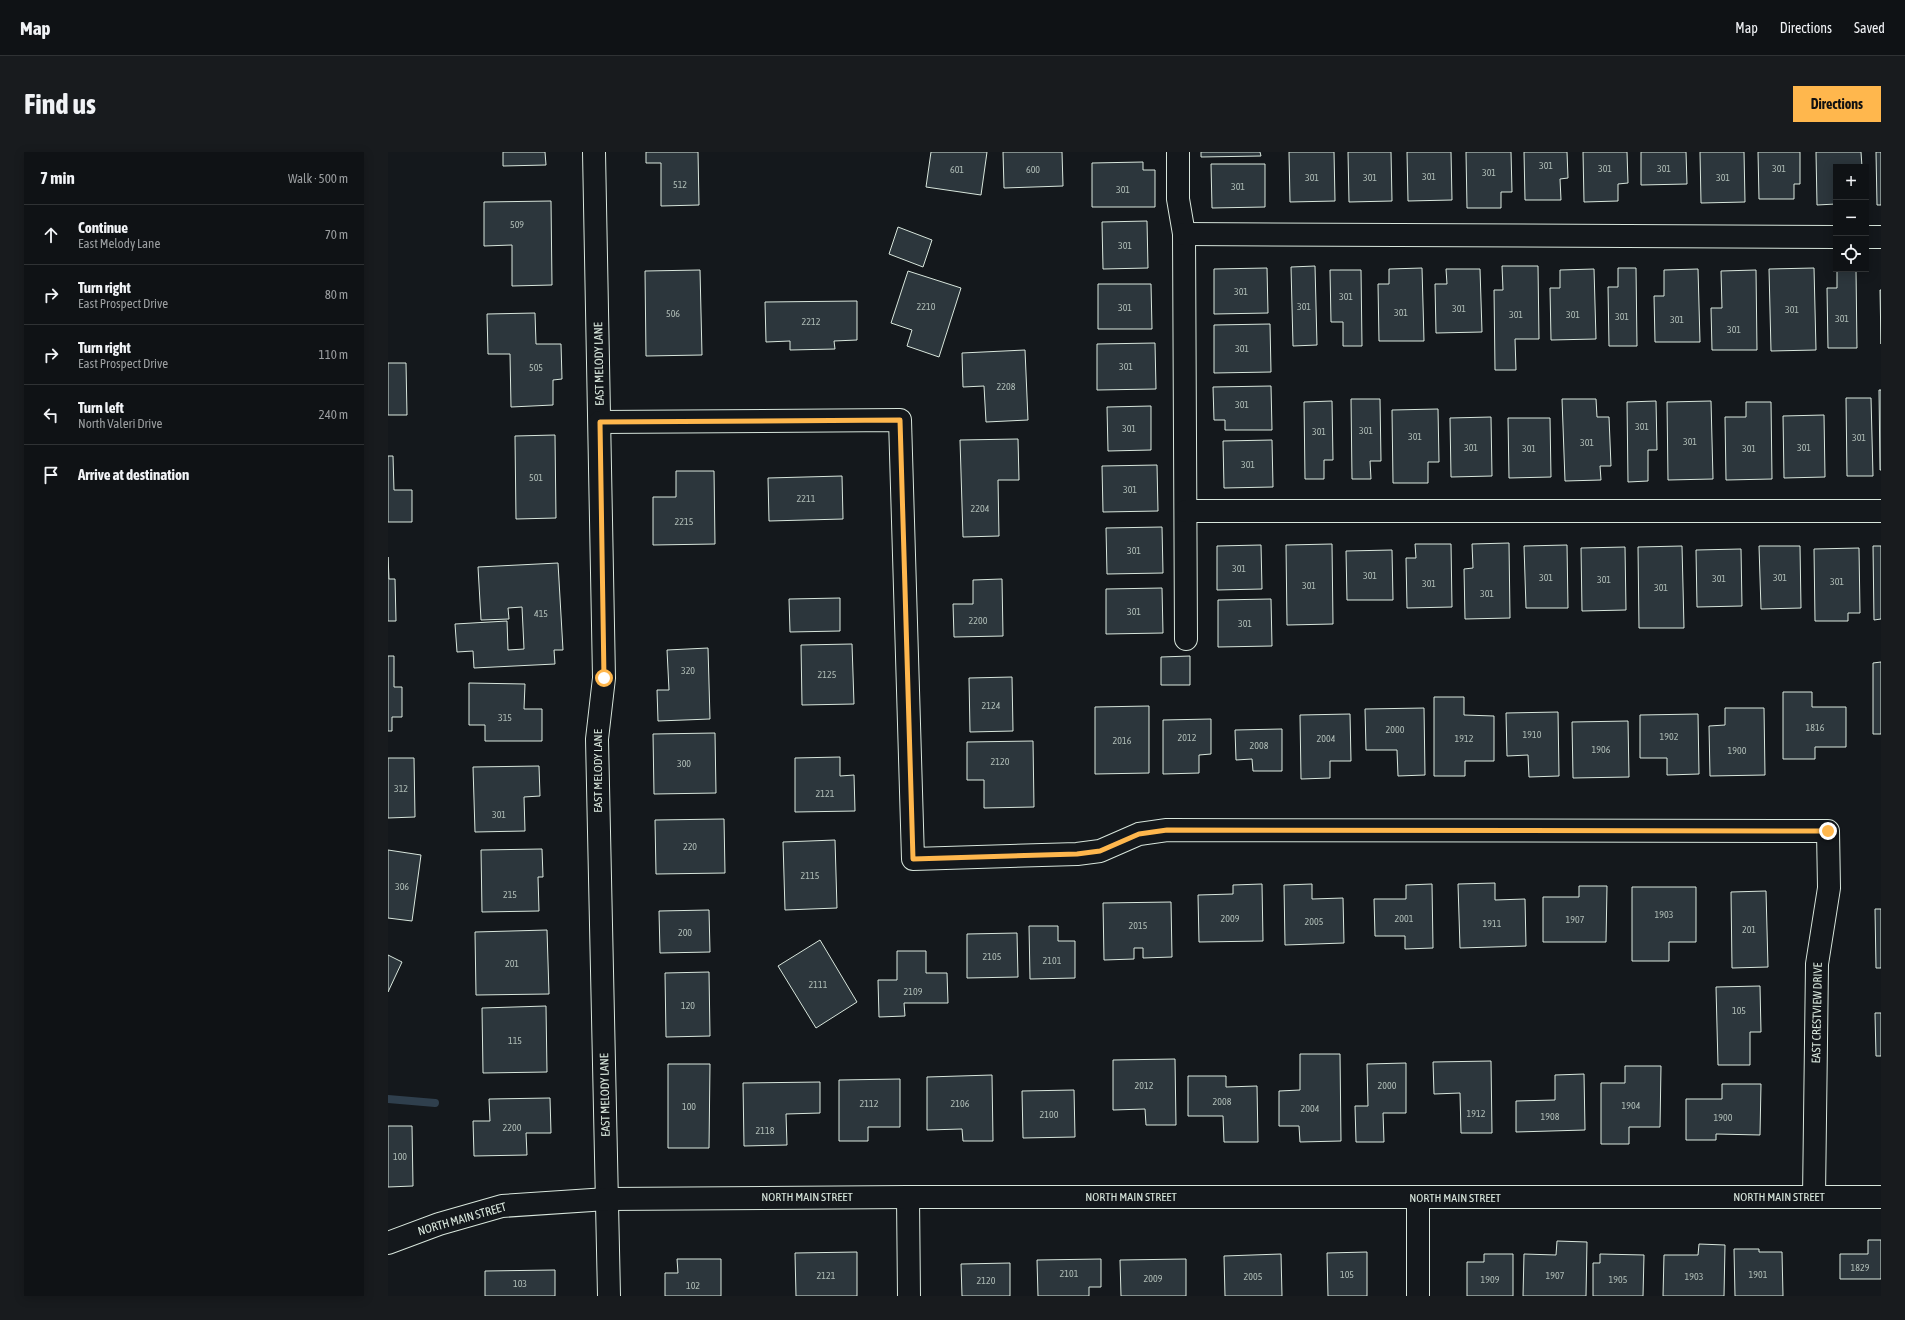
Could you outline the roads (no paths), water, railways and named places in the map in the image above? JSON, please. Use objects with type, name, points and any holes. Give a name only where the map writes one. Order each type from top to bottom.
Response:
[{"type":"street","name":"EAST MELODY LANE","points":[[594,152],[604,678],[597,739],[608,1296]]},
{"type":"street","points":[[1178,152],[1178,199],[1184,234],[1186,639]]},
{"type":"street","points":[[1184,234],[1833,237]]},
{"type":"street","points":[[1869,237],[1881,237]]},
{"type":"street","name":"EAST CRESTVIEW DRIVE","points":[[600,422],[900,420],[913,859],[1077,854],[1100,851],[1139,834],[1167,830],[1828,831],[1828,888],[1817,964],[1814,1197]]},
{"type":"street","points":[[1186,511],[1881,511]]},
{"type":"street","points":[[908,1197],[909,1296]]},
{"type":"street","name":"NORTH MAIN STREET","points":[[388,1243],[439,1224],[502,1206],[607,1199],[908,1197],[1881,1197]]},
{"type":"street","points":[[1418,1198],[1418,1296]]},
{"type":"waterway","points":[[388,1099],[435,1103]]}]
